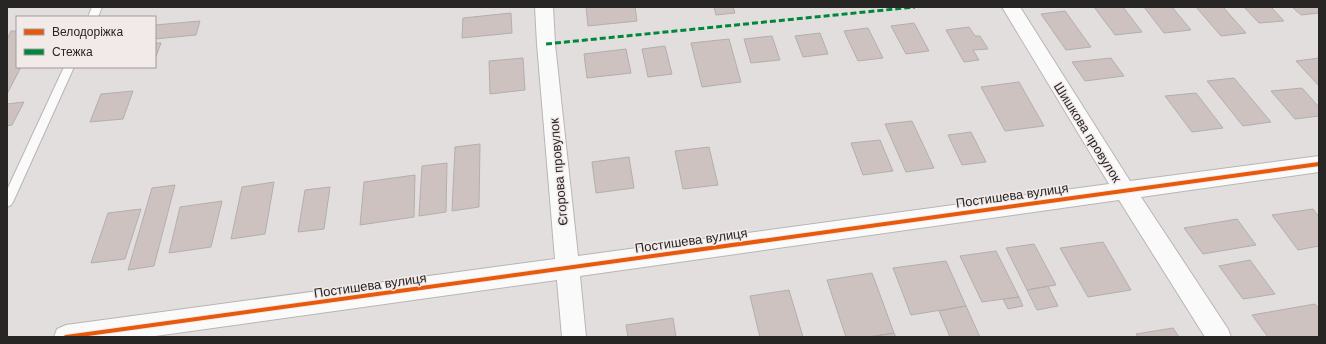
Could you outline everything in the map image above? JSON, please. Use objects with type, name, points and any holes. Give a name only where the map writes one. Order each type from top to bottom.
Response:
[{"type":"street","name":"Єгорова провулок","points":[[544,7],[546,44],[574,337]]},
{"type":"street","name":"Шишкова провулок","points":[[1011,7],[1124,190],[1219,337]]},
{"type":"street","name":"Постишева вулиця","points":[[66,337],[1319,164]]},
{"type":"lane","points":[[7,202],[69,68]]},
{"type":"building","points":[[586,7],[635,7],[637,21],[588,26]]},
{"type":"building","points":[[714,7],[733,7],[735,13],[716,15]]},
{"type":"building","points":[[1094,7],[1123,7],[1142,32],[1115,35]]},
{"type":"building","points":[[1144,7],[1172,7],[1191,30],[1164,33]]},
{"type":"building","points":[[1196,7],[1223,7],[1246,33],[1221,36]]},
{"type":"building","points":[[1244,7],[1271,7],[1284,21],[1259,23]]},
{"type":"building","points":[[1292,7],[1319,7],[1319,13],[1301,15]]},
{"type":"building","points":[[1065,11],[1091,47],[1066,50],[1041,14]]},
{"type":"building","points":[[511,13],[512,33],[462,38],[463,18]]},
{"type":"building","points":[[200,21],[196,35],[156,39],[156,25]]},
{"type":"building","points":[[914,23],[929,51],[906,54],[891,26]]},
{"type":"building","points":[[969,27],[975,36],[980,36],[988,49],[973,50],[979,60],[964,62],[946,30]]},
{"type":"building","points":[[868,28],[883,58],[858,61],[844,31]]},
{"type":"building","points":[[11,31],[16,31],[16,68],[20,68],[7,94],[7,39]]},
{"type":"building","points":[[820,33],[828,54],[803,57],[795,36]]},
{"type":"building","points":[[772,36],[780,60],[751,63],[744,39]]},
{"type":"building","points":[[729,39],[741,82],[702,87],[691,43]]},
{"type":"building","points":[[156,43],[161,43],[156,56]]},
{"type":"building","points":[[665,46],[672,74],[648,77],[642,49]]},
{"type":"building","points":[[626,49],[631,73],[587,78],[584,54]]},
{"type":"building","points":[[523,58],[525,90],[490,94],[489,61]]},
{"type":"building","points":[[1111,58],[1124,76],[1085,81],[1072,62]]},
{"type":"building","points":[[1319,58],[1319,86],[1296,61]]},
{"type":"building","points":[[1234,78],[1271,122],[1243,126],[1207,81]]},
{"type":"building","points":[[1019,82],[1044,126],[1005,131],[981,87]]},
{"type":"building","points":[[1302,88],[1319,107],[1319,116],[1295,119],[1271,91]]},
{"type":"building","points":[[133,91],[123,119],[90,122],[101,94]]},
{"type":"building","points":[[1196,93],[1223,128],[1192,132],[1165,96]]},
{"type":"building","points":[[24,102],[12,125],[7,126],[7,104]]},
{"type":"building","points":[[912,121],[934,168],[906,172],[885,124]]},
{"type":"building","points":[[971,132],[986,162],[962,165],[948,135]]},
{"type":"building","points":[[880,140],[893,171],[863,175],[851,143]]},
{"type":"building","points":[[480,144],[479,207],[452,211],[455,147]]},
{"type":"building","points":[[709,147],[718,185],[683,189],[675,151]]},
{"type":"building","points":[[629,157],[634,188],[596,193],[592,162]]},
{"type":"building","points":[[447,163],[446,212],[419,216],[422,166]]},
{"type":"building","points":[[415,175],[414,217],[360,225],[364,182]]},
{"type":"building","points":[[274,182],[265,234],[231,239],[242,187]]},
{"type":"building","points":[[175,185],[154,266],[128,270],[152,188]]},
{"type":"building","points":[[330,187],[324,229],[298,232],[305,190]]},
{"type":"building","points":[[222,201],[211,247],[169,253],[180,207]]},
{"type":"building","points":[[141,209],[125,259],[91,263],[108,213]]},
{"type":"building","points":[[1313,209],[1319,217],[1319,246],[1298,250],[1272,215]]},
{"type":"building","points":[[1237,219],[1256,245],[1203,254],[1184,228]]},
{"type":"building","points":[[1103,242],[1131,290],[1088,297],[1060,248]]},
{"type":"building","points":[[1034,244],[1056,285],[1027,290],[1006,248]]},
{"type":"building","points":[[996,251],[1019,297],[982,302],[960,256]]},
{"type":"building","points":[[1250,260],[1275,294],[1243,299],[1219,266]]},
{"type":"building","points":[[946,261],[966,306],[911,315],[893,268]]},
{"type":"building","points":[[872,273],[894,333],[869,337],[846,337],[827,280]]},
{"type":"building","points":[[1048,286],[1058,306],[1037,310],[1027,290]]},
{"type":"building","points":[[789,290],[803,337],[760,337],[750,296]]},
{"type":"building","points":[[1019,297],[1023,306],[1008,309],[1003,299]]},
{"type":"building","points":[[1315,304],[1319,309],[1319,337],[1268,337],[1252,315]]},
{"type":"building","points":[[966,306],[980,337],[950,337],[939,311]]},
{"type":"building","points":[[673,318],[676,337],[628,337],[626,325]]},
{"type":"building","points":[[1173,328],[1179,337],[1138,337],[1136,334]]},
{"type":"building","points":[[894,333],[896,337],[869,337]]},
{"type":"marked path","points":[[546,44],[915,7]]},
{"type":"cycle path","points":[[66,337],[1319,164]]}]
